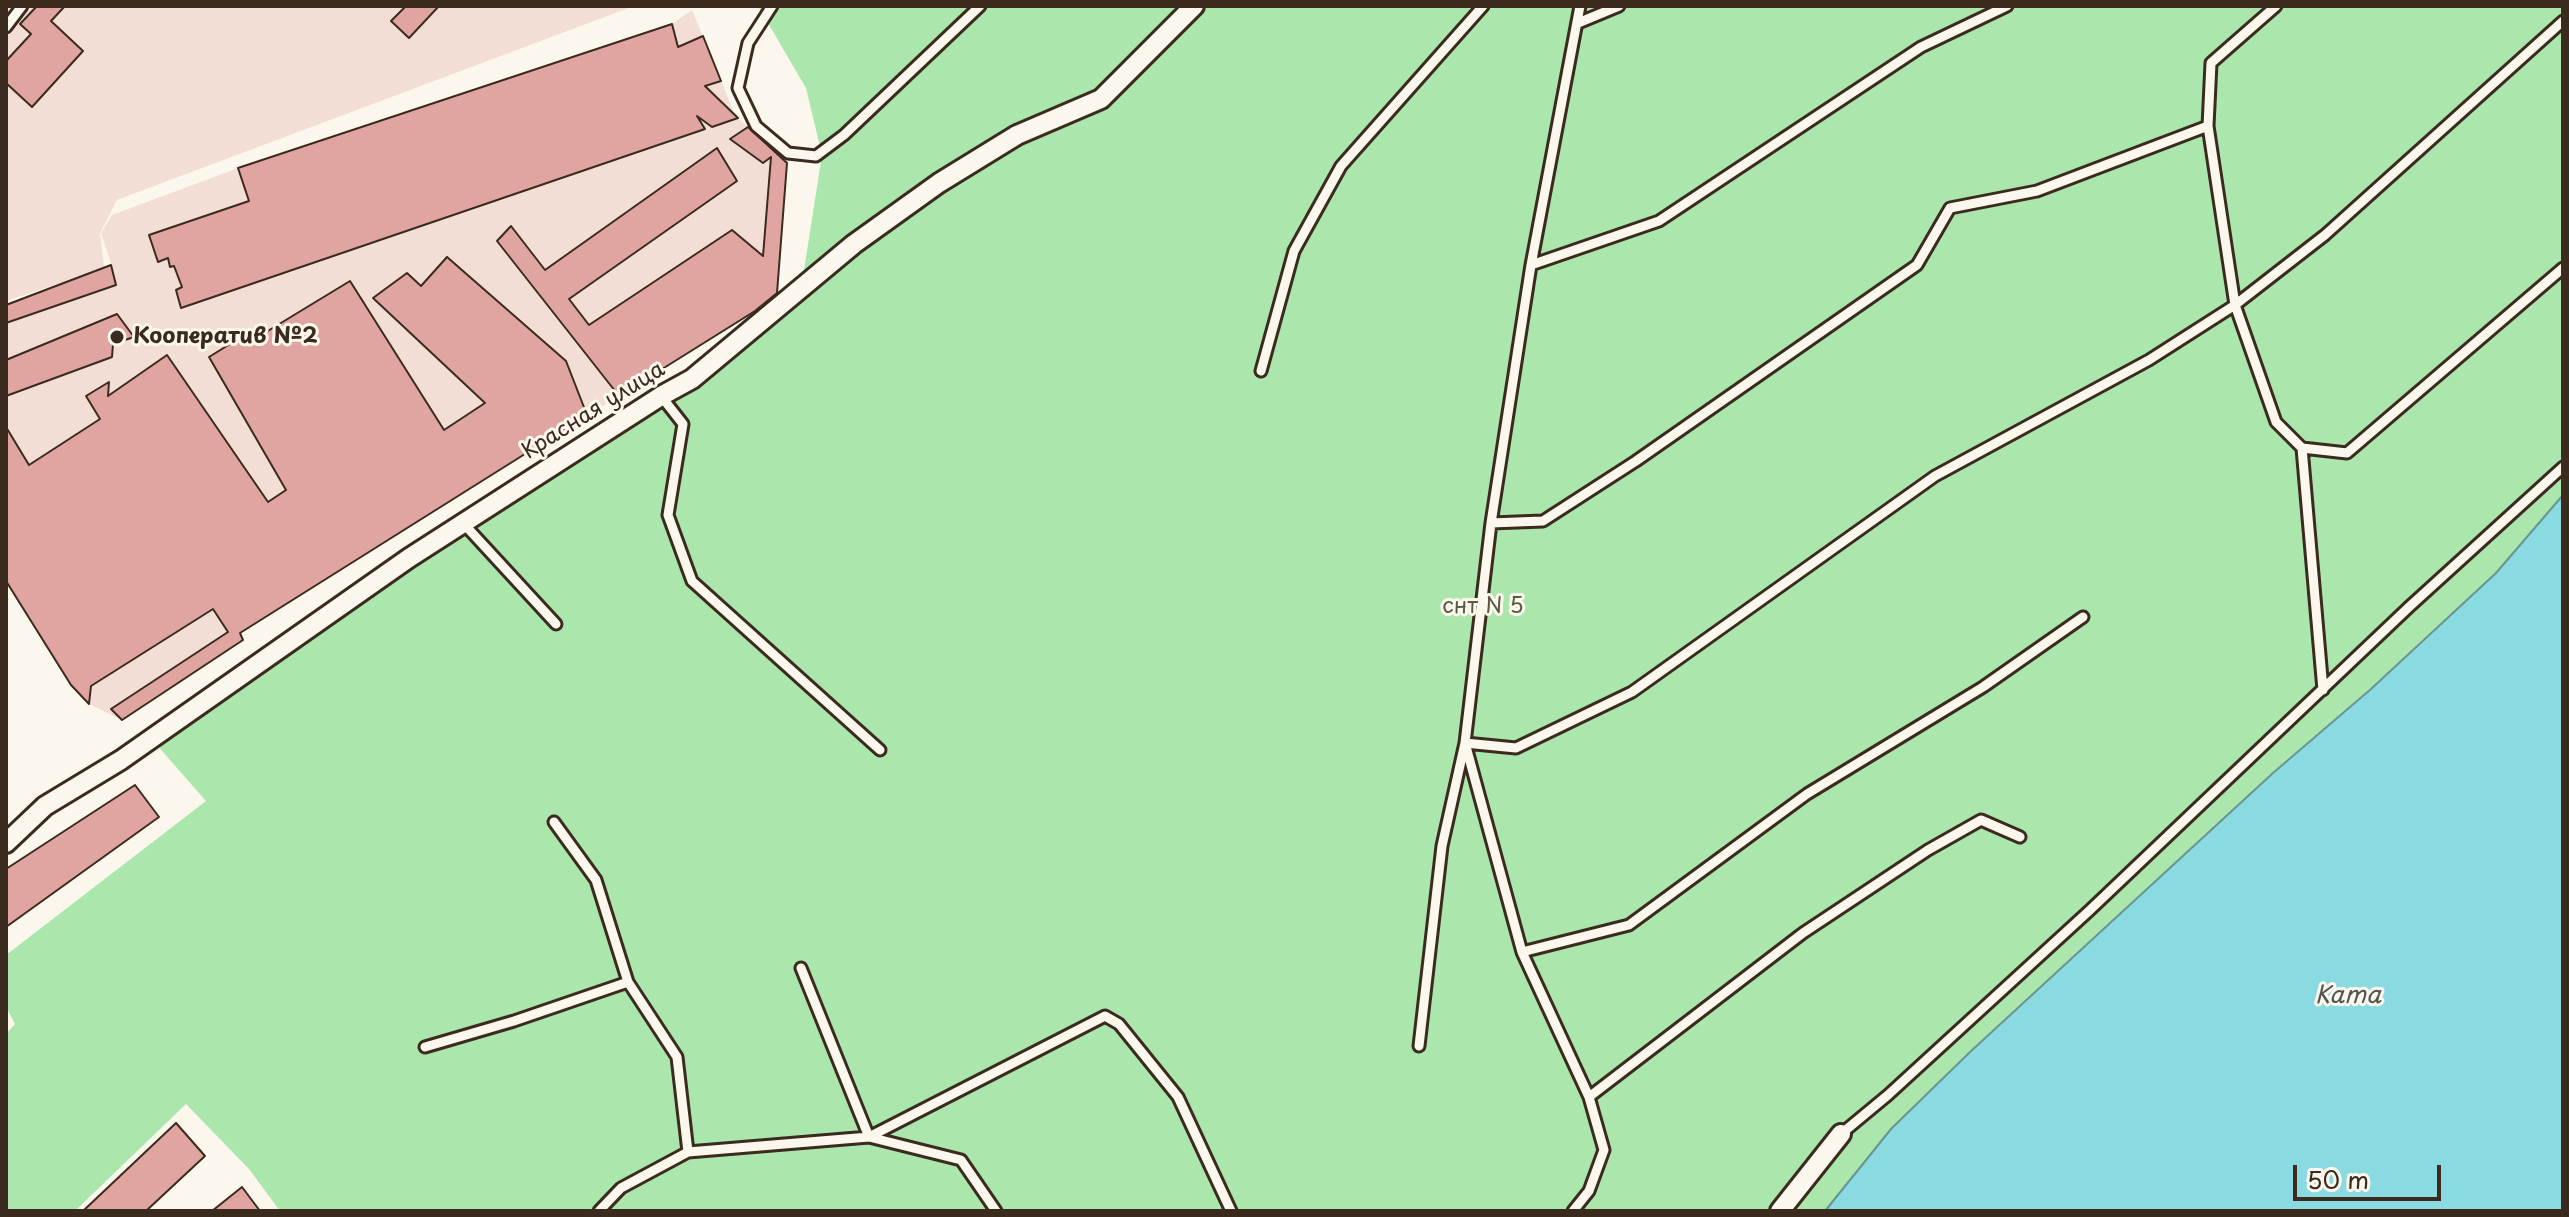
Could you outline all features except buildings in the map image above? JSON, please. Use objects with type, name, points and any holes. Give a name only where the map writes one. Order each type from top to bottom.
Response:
[{"type":"street","name":"Красная улица","points":[[6,843],[45,806],[121,760],[409,558],[692,379],[854,244],[939,183],[1017,135],[1101,99],[1194,6]]},
{"type":"street","points":[[1780,1211],[1841,1134]]},
{"type":"lane","points":[[6,27],[22,6]]},
{"type":"lane","points":[[772,6],[748,43],[738,88],[756,126],[788,153],[816,156],[844,135],[980,6]]},
{"type":"lane","points":[[1261,371],[1294,251],[1341,166],[1483,6]]},
{"type":"lane","points":[[1419,1046],[1442,846],[1465,743],[1491,523],[1531,265],[1580,6]]},
{"type":"lane","points":[[1578,23],[1619,6]]},
{"type":"lane","points":[[1531,265],[1659,221],[1921,47],[2007,6]]},
{"type":"lane","points":[[2276,6],[2211,63],[2208,126],[2235,305],[2276,422],[2302,448],[2347,453],[2563,268]]},
{"type":"lane","points":[[1465,743],[1516,748],[1632,692],[1935,476],[2149,360],[2235,305],[2325,235],[2563,21]]},
{"type":"lane","points":[[1491,523],[1543,521],[1636,461],[1917,265],[1950,208],[2037,191],[2208,126]]},
{"type":"lane","points":[[661,396],[683,424],[668,515],[692,581],[880,750]]},
{"type":"lane","points":[[2302,448],[2323,690]]},
{"type":"lane","points":[[1841,1134],[1888,1095],[2079,920],[2409,607],[2563,467]]},
{"type":"lane","points":[[463,523],[556,624]]},
{"type":"lane","points":[[1522,952],[1629,925],[1807,794],[1983,687],[2083,617]]},
{"type":"lane","points":[[1465,743],[1522,952],[1589,1097],[1604,1150],[1589,1191],[1573,1211]]},
{"type":"lane","points":[[1589,1097],[1803,933],[1928,850],[1981,820],[2020,837]]},
{"type":"lane","points":[[554,822],[596,880],[628,982],[677,1057],[688,1152]]},
{"type":"lane","points":[[801,968],[869,1137]]},
{"type":"lane","points":[[425,1047],[628,982]]},
{"type":"lane","points":[[869,1137],[1105,1016],[1119,1024],[1178,1097],[1231,1211]]},
{"type":"lane","points":[[599,1211],[621,1188],[688,1152],[869,1137],[961,1160],[996,1211]]},
{"type":"shaded area","points":[[6,6],[634,6],[117,200],[100,233],[104,267],[111,264],[101,233],[112,215],[238,168],[672,24],[692,10],[735,115],[787,163],[776,298],[241,632],[243,640],[122,720],[89,704],[71,685],[6,581],[6,305],[64,282],[6,301]]},
{"type":"green space","name":"снт N 5","points":[[758,6],[2563,6],[2563,495],[2496,573],[1970,1052],[1891,1129],[1825,1211],[280,1211],[249,1169],[186,1104],[75,1211],[6,1211],[6,1034],[15,1024],[6,1007],[6,955],[206,801],[156,744],[503,502],[799,302],[822,155],[806,88]]},
{"type":"water","name":"Kama","points":[[2563,495],[2563,1211],[1825,1211],[1891,1129],[1970,1052],[2496,573]]},
{"type":"place","name":"Кооператив №2","points":[[117,337]]}]
